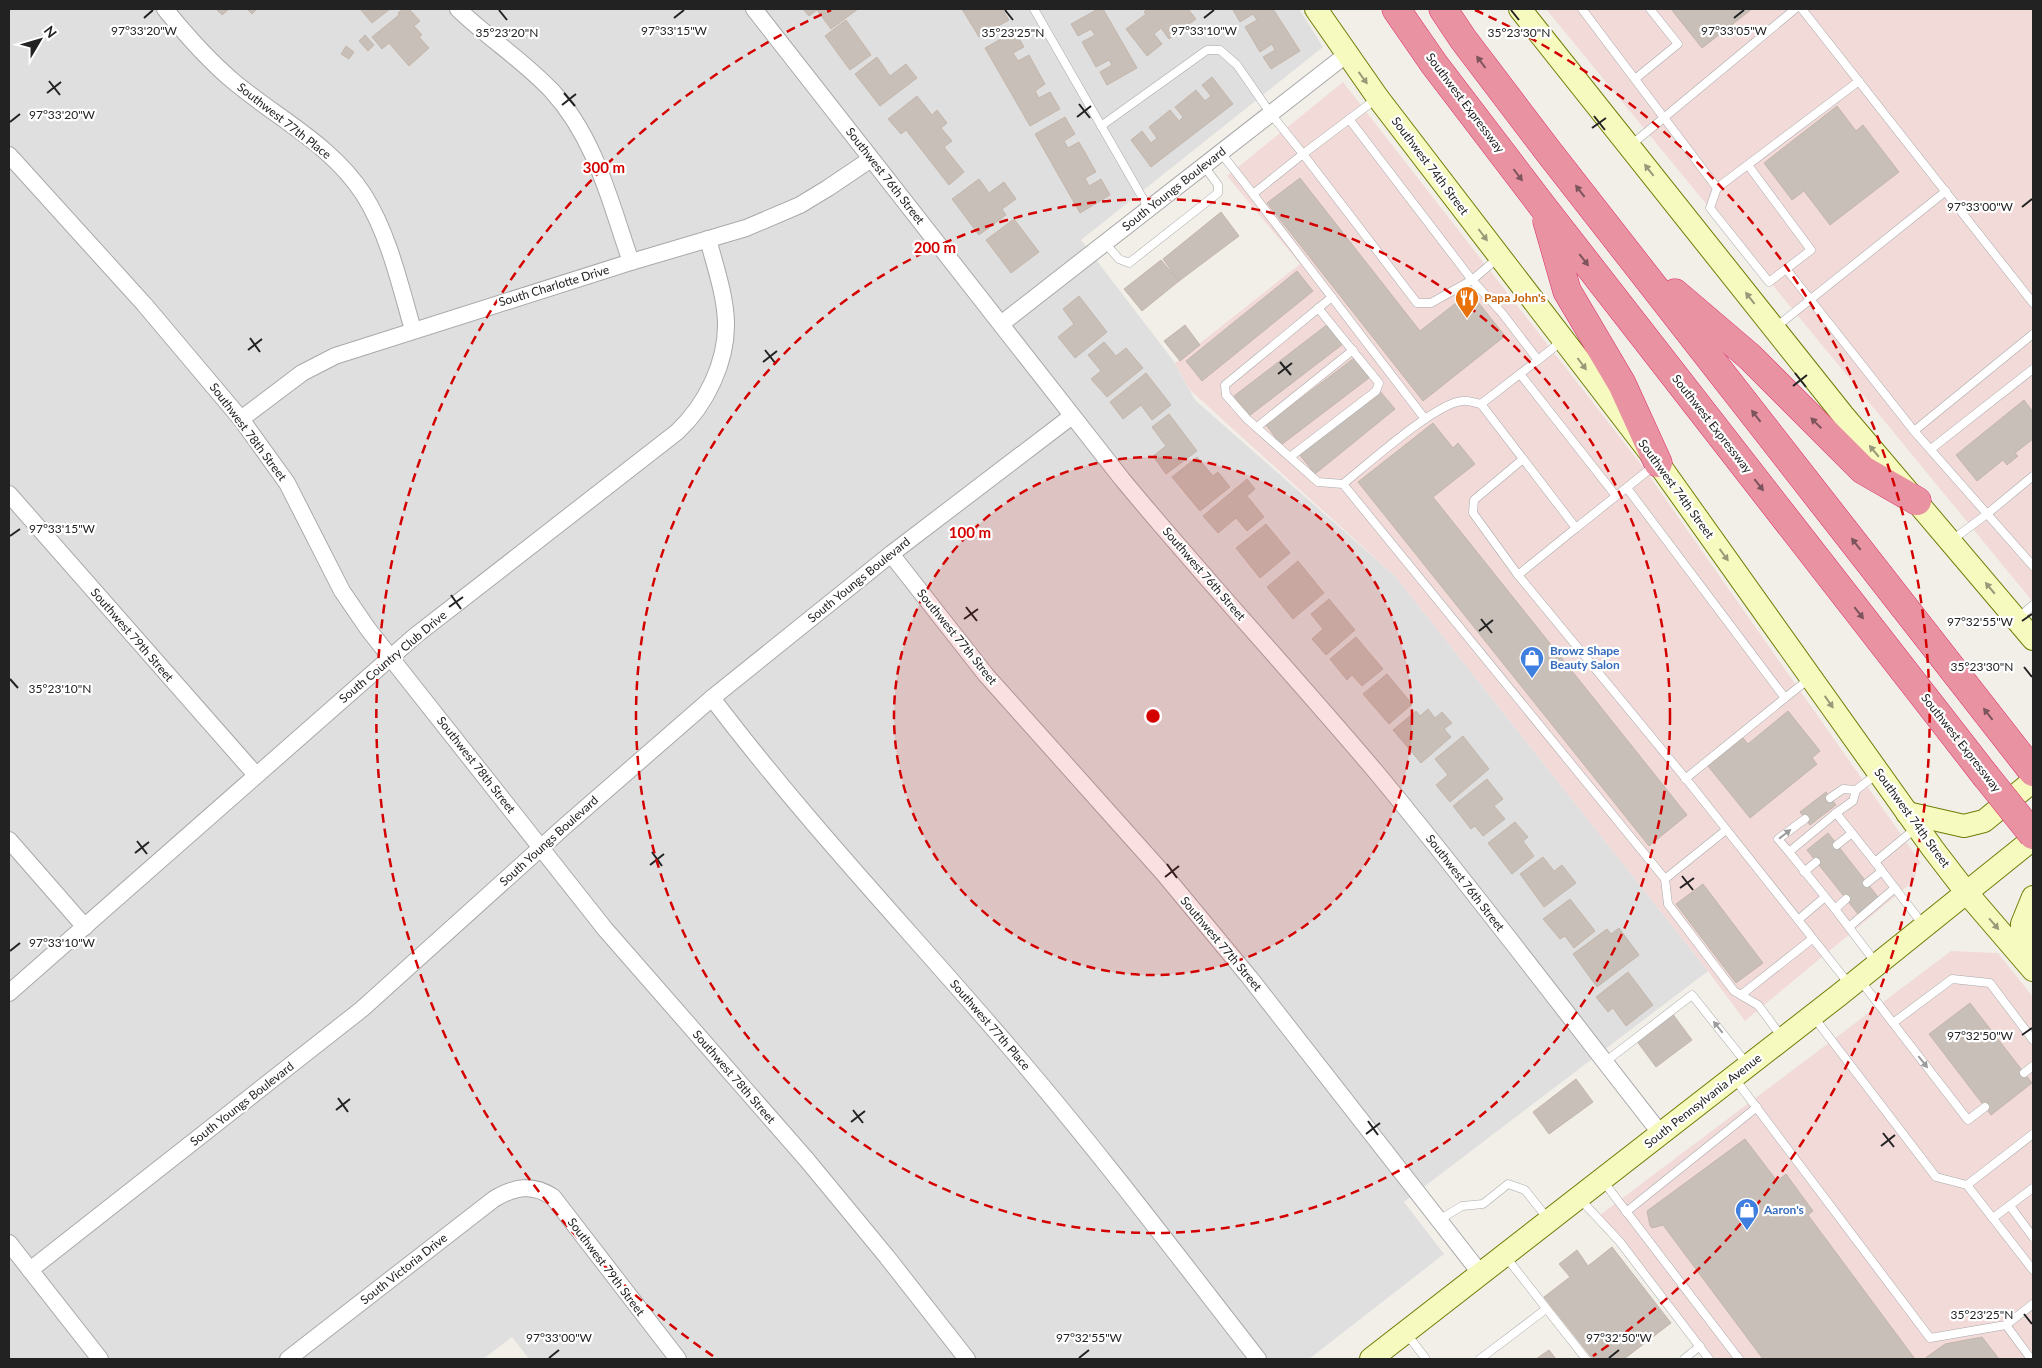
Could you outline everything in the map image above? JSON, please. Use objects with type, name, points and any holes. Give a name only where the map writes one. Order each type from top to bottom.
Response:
[{"type":"highway","name":"Southwest Expressway","points":[[1396,9],[1434,64],[1543,207],[2033,837]]},
{"type":"highway","points":[[1443,9],[1537,136],[2026,762]]},
{"type":"highway","points":[[1543,207],[1567,291],[1622,384],[1658,463]]},
{"type":"highway","points":[[1632,257],[1750,357],[1863,470],[1917,501]]},
{"type":"main road","name":"Southwest 74th Street","points":[[1316,9],[1378,98],[1658,463],[1912,820],[1966,892],[2028,963]]},
{"type":"main road","points":[[1525,12],[1843,414],[1950,541],[2025,612],[2033,639]]},
{"type":"main road","points":[[1912,820],[1964,826],[1984,821],[2033,781]]},
{"type":"main road","name":"South Pennsylvania Avenue","points":[[1371,1359],[1813,1016],[2033,837]]},
{"type":"main road","points":[[2028,963],[2022,924],[2033,897]]},
{"type":"street","name":"Southwest 77th Place","points":[[165,9],[215,65],[234,82],[316,144],[353,180],[372,210],[383,236],[413,330]]},
{"type":"street","points":[[458,9],[541,80],[574,119],[586,138],[600,170],[631,262]]},
{"type":"street","name":"Southwest 76th Street","points":[[754,9],[1072,416],[1182,551],[1306,691],[1416,821],[1661,1134]]},
{"type":"street","name":"South Youngs Boulevard","points":[[1001,324],[1347,54]]},
{"type":"street","name":"Southwest 78th Street","points":[[9,155],[150,311],[241,419],[287,483],[342,591],[368,629],[540,849],[605,929],[777,1125],[852,1214],[968,1359]]},
{"type":"street","name":"South Charlotte Drive","points":[[241,419],[281,387],[334,356],[631,262],[746,228],[781,214],[828,188],[871,159]]},
{"type":"street","name":"South Country Club Drive","points":[[9,993],[391,657],[678,432],[689,421],[699,408],[716,373],[725,338],[726,323],[722,290],[708,239]]},
{"type":"street","name":"South Youngs Boulevard","points":[[30,1270],[336,1031],[712,698],[891,554],[1072,416]]},
{"type":"street","name":"Southwest 79th Street","points":[[9,494],[256,775]]},
{"type":"street","name":"Southwest 77th Street","points":[[891,554],[992,682],[1151,860],[1250,978],[1481,1274]]},
{"type":"street","name":"Southwest 77th Place","points":[[712,698],[804,814],[1013,1051],[1132,1198],[1258,1359]]},
{"type":"street","points":[[9,840],[85,927]]},
{"type":"street","name":"Southwest 79th Street","points":[[525,1188],[539,1190],[553,1197],[678,1359]]},
{"type":"street","name":"South Victoria Drive","points":[[288,1359],[484,1206],[512,1190],[525,1188]]},
{"type":"street","points":[[9,1243],[100,1359]]},
{"type":"lane","points":[[1034,9],[1148,209]]},
{"type":"lane","points":[[1635,78],[1678,44],[1650,9]]},
{"type":"lane","points":[[1630,146],[1794,9]]},
{"type":"lane","points":[[1802,9],[2033,303]]},
{"type":"lane","points":[[1585,10],[1718,188]]},
{"type":"lane","points":[[1101,126],[1206,50],[1220,50],[1237,65],[1271,114],[1417,303],[1431,303],[1472,280],[1500,257]]},
{"type":"lane","points":[[1748,165],[1811,250],[1769,282],[1710,208],[1718,188],[1748,165],[1860,82]]},
{"type":"lane","points":[[1253,194],[1378,98]]},
{"type":"lane","points":[[1349,120],[1472,280],[1502,313],[1538,360]]},
{"type":"lane","points":[[1222,152],[1425,419]]},
{"type":"lane","points":[[1105,243],[1119,259],[1129,263],[1218,193],[1218,185],[1204,166]]},
{"type":"lane","points":[[1774,328],[1946,191]]},
{"type":"lane","points":[[1787,270],[1914,430],[2033,566]]},
{"type":"lane","points":[[1332,297],[1225,384],[1226,395],[1257,427],[1318,482],[1343,484],[1425,419],[1442,408],[1462,401],[1481,404],[1576,528]]},
{"type":"lane","points":[[1290,457],[1376,390],[1379,383],[1318,308]]},
{"type":"lane","points":[[1914,430],[2033,334]]},
{"type":"lane","points":[[1481,404],[1563,340]]},
{"type":"lane","points":[[1257,427],[1353,350]]},
{"type":"lane","points":[[1931,449],[2033,369]]},
{"type":"lane","points":[[1520,374],[1616,496]]},
{"type":"lane","points":[[1523,459],[1474,500],[1472,513],[1518,575],[1686,779],[1812,938],[1893,1023],[1968,1120],[1985,1107]]},
{"type":"lane","points":[[1518,575],[1658,463]]},
{"type":"lane","points":[[1950,541],[2032,481]]},
{"type":"lane","points":[[1343,484],[1665,879],[1668,904],[1734,991],[1758,1005],[1783,1039]]},
{"type":"lane","points":[[1627,488],[1785,698]]},
{"type":"lane","points":[[1686,779],[1811,677]]},
{"type":"lane","points":[[1789,852],[1852,801],[1856,790],[1879,773]]},
{"type":"lane","points":[[1830,798],[1843,789],[1856,790]]},
{"type":"lane","points":[[1836,813],[1924,926]]},
{"type":"lane","points":[[1805,818],[1778,839],[1877,964]]},
{"type":"lane","points":[[1875,862],[1912,820]]},
{"type":"lane","points":[[1665,879],[1726,830]]},
{"type":"lane","points":[[1837,845],[1852,833]]},
{"type":"lane","points":[[1804,872],[1816,862]]},
{"type":"lane","points":[[1867,883],[1882,871]]},
{"type":"lane","points":[[1849,927],[1895,888]]},
{"type":"lane","points":[[1798,920],[1825,897]]},
{"type":"lane","points":[[1835,909],[1846,899]]},
{"type":"lane","points":[[1741,995],[1812,938]]},
{"type":"lane","points":[[1893,1023],[1952,979],[1990,983],[2033,1040]]},
{"type":"lane","points":[[1605,1062],[1692,995],[1741,1071],[1757,1107],[1930,1338],[2006,1325],[2033,1304]]},
{"type":"lane","points":[[1813,1016],[1936,1177],[1967,1186],[2033,1270]]},
{"type":"lane","points":[[2024,1073],[2033,1066]]},
{"type":"lane","points":[[1626,1212],[1757,1107]]},
{"type":"lane","points":[[1967,1186],[2033,1134]]},
{"type":"lane","points":[[1602,1180],[1739,1359]]},
{"type":"lane","points":[[1439,1220],[1462,1206],[1483,1204],[1508,1184],[1525,1190],[1549,1221]]},
{"type":"lane","points":[[1993,1218],[2033,1188]]},
{"type":"lane","points":[[1579,1198],[1620,1242],[1709,1359]]},
{"type":"lane","points":[[2010,1206],[2033,1237]]},
{"type":"lane","points":[[1504,1256],[1586,1359]]},
{"type":"lane","points":[[1480,1359],[1546,1309]]},
{"type":"lane","points":[[2006,1325],[2031,1359]]},
{"type":"lane","points":[[1406,1332],[1426,1359]]},
{"type":"lane","points":[[1684,1359],[1700,1346]]},
{"type":"shaded area","points":[[9,9],[1299,9],[1323,47],[1081,240],[1175,363],[1195,400],[1395,576],[1708,971],[1404,1202],[1444,1254],[1309,1359],[529,1359],[512,1337],[483,1359],[9,1359]]},
{"type":"shaded area","points":[[1546,9],[2033,9],[2033,602]]},
{"type":"shaded area","points":[[1343,82],[1643,467],[1921,863],[1914,869],[1916,873],[1914,880],[1910,884],[1745,1021],[1708,971],[1395,576],[1190,390],[1175,363],[1300,264],[1227,176]]},
{"type":"shaded area","points":[[1951,951],[1998,953],[2033,997],[2033,1359],[1715,1359],[1600,1215]]},
{"type":"building","points":[[216,9],[229,9],[222,15]]},
{"type":"building","points":[[247,9],[257,9],[252,14]]},
{"type":"building","points":[[360,9],[390,9],[372,23]]},
{"type":"building","points":[[403,9],[409,9],[420,21],[414,26],[422,35],[419,37],[429,48],[409,66],[389,43],[382,49],[372,37],[399,15],[398,13]]},
{"type":"building","points":[[803,9],[858,9],[831,29],[817,10],[809,16]]},
{"type":"building","points":[[962,9],[1002,9],[1009,20],[979,37]]},
{"type":"building","points":[[1098,9],[1103,9],[1137,68],[1107,85],[1100,72],[1112,65],[1109,60],[1096,67],[1082,42],[1095,35],[1091,29],[1078,36],[1071,24]]},
{"type":"building","points":[[1149,9],[1188,9],[1196,19],[1169,39],[1161,28],[1154,34],[1162,44],[1147,56],[1126,29],[1146,14],[1144,12]]},
{"type":"building","points":[[1273,9],[1300,51],[1271,69],[1263,57],[1275,50],[1272,44],[1260,52],[1245,27],[1257,20],[1253,14],[1240,22],[1233,10]]},
{"type":"building","points":[[1671,9],[1752,9],[1702,48]]},
{"type":"building","points":[[846,20],[871,55],[850,70],[825,36]]},
{"type":"building","points":[[1015,31],[1024,47],[1013,53],[1018,61],[1029,55],[1045,84],[1035,91],[1039,98],[1050,92],[1060,109],[1030,126],[985,48]]},
{"type":"building","points":[[365,35],[374,45],[368,51],[359,41]]},
{"type":"building","points":[[346,46],[354,52],[349,59],[341,54]]},
{"type":"building","points":[[877,57],[890,76],[906,64],[917,78],[880,106],[855,74]]},
{"type":"building","points":[[1212,77],[1233,104],[1151,167],[1131,140],[1142,131],[1151,143],[1157,138],[1149,127],[1170,110],[1179,121],[1183,117],[1175,107],[1196,90],[1205,101],[1211,96],[1202,85]]},
{"type":"building","points":[[917,96],[932,115],[937,110],[947,123],[941,128],[952,141],[944,147],[964,172],[949,185],[906,130],[901,134],[888,119]]},
{"type":"building","points":[[1837,106],[1856,131],[1863,125],[1899,172],[1830,225],[1804,191],[1792,200],[1764,163]]},
{"type":"building","points":[[1065,117],[1075,134],[1064,141],[1068,148],[1079,142],[1096,172],[1085,178],[1089,186],[1101,179],[1110,195],[1080,213],[1035,134]]},
{"type":"building","points":[[1300,178],[1420,331],[1470,292],[1505,336],[1423,401],[1267,203]]},
{"type":"building","points":[[979,179],[989,193],[1004,182],[1016,199],[1002,209],[1006,215],[979,235],[952,199]]},
{"type":"building","points":[[1221,212],[1239,236],[1179,281],[1163,259]]},
{"type":"building","points":[[1014,219],[1039,252],[1011,273],[986,240]]},
{"type":"building","points":[[1161,260],[1179,281],[1142,311],[1124,289]]},
{"type":"building","points":[[1297,271],[1313,291],[1202,381],[1186,361]]},
{"type":"building","points":[[1079,296],[1107,332],[1075,358],[1058,337],[1074,324],[1063,309]]},
{"type":"building","points":[[1328,324],[1343,344],[1249,416],[1234,396]]},
{"type":"building","points":[[1185,325],[1200,345],[1180,361],[1164,341]]},
{"type":"building","points":[[1104,342],[1116,356],[1126,348],[1143,368],[1107,397],[1091,379],[1101,371],[1088,355]]},
{"type":"building","points":[[1354,358],[1369,378],[1281,445],[1266,425]]},
{"type":"building","points":[[1146,373],[1171,405],[1152,420],[1141,405],[1123,419],[1110,402]]},
{"type":"building","points":[[1379,390],[1395,409],[1315,474],[1299,454]]},
{"type":"building","points":[[2024,400],[2033,412],[2033,439],[2015,453],[2018,456],[2007,465],[2003,460],[1977,481],[1956,455]]},
{"type":"building","points":[[1169,414],[1197,451],[1166,474],[1153,456],[1166,446],[1152,427]]},
{"type":"building","points":[[1433,423],[1453,448],[1458,443],[1475,464],[1433,497],[1687,815],[1649,846],[1358,482]]},
{"type":"building","points":[[1197,457],[1213,476],[1218,472],[1230,487],[1200,511],[1172,477]]},
{"type":"building","points":[[1247,479],[1255,489],[1247,496],[1264,517],[1247,531],[1236,518],[1218,533],[1203,516]]},
{"type":"building","points":[[1266,524],[1290,553],[1260,578],[1236,548]]},
{"type":"building","points":[[1298,561],[1324,593],[1293,619],[1267,587]]},
{"type":"building","points":[[1329,599],[1355,630],[1326,655],[1312,639],[1323,629],[1311,614]]},
{"type":"building","points":[[1356,637],[1383,669],[1362,686],[1352,675],[1347,680],[1330,659]]},
{"type":"building","points":[[1387,674],[1412,704],[1389,724],[1363,694]]},
{"type":"building","points":[[1428,709],[1435,718],[1442,712],[1452,723],[1444,729],[1451,737],[1421,763],[1393,730],[1416,711],[1420,716]]},
{"type":"building","points":[[1788,711],[1820,751],[1812,758],[1817,764],[1750,818],[1708,766],[1743,738],[1748,744]]},
{"type":"building","points":[[1463,736],[1489,769],[1450,802],[1436,785],[1448,775],[1435,759]]},
{"type":"building","points":[[1487,779],[1503,799],[1494,806],[1505,819],[1483,836],[1475,826],[1471,829],[1453,806]]},
{"type":"building","points":[[1826,792],[1836,805],[1810,825],[1800,812]]},
{"type":"building","points":[[1515,822],[1528,837],[1523,841],[1534,856],[1512,874],[1488,843]]},
{"type":"building","points":[[1828,833],[1878,897],[1858,914],[1807,850]]},
{"type":"building","points":[[1543,857],[1554,871],[1562,865],[1576,883],[1544,907],[1520,874]]},
{"type":"building","points":[[1703,884],[1763,963],[1736,983],[1676,904]]},
{"type":"building","points":[[1570,899],[1595,931],[1574,948],[1565,936],[1560,939],[1543,919]]},
{"type":"building","points":[[1619,928],[1639,955],[1597,987],[1573,954],[1607,929],[1611,934]]},
{"type":"building","points":[[1628,972],[1653,1005],[1626,1026],[1613,1008],[1608,1012],[1596,997]]},
{"type":"building","points":[[1970,1003],[2032,1083],[1991,1115],[1929,1034]]},
{"type":"building","points":[[1672,1013],[1692,1040],[1656,1067],[1636,1040]]},
{"type":"building","points":[[1576,1079],[1593,1102],[1549,1134],[1533,1112]]},
{"type":"building","points":[[1745,1139],[1777,1181],[1786,1174],[1813,1211],[1808,1215],[1915,1359],[1763,1359],[1663,1225],[1652,1228],[1650,1226],[1647,1211]]},
{"type":"building","points":[[1612,1247],[1671,1323],[1624,1359],[1593,1359],[1544,1297],[1570,1277],[1559,1264],[1577,1250],[1588,1266]]},
{"type":"building","points":[[1982,1337],[1999,1359],[1924,1359],[1945,1344]]},
{"type":"building","points":[[1549,1350],[1556,1359],[1536,1359]]},
{"type":"place","name":"Papa John's","points":[[1467,319]]},
{"type":"place","name":"Browz Shape Beauty Salon","points":[[1532,679]]},
{"type":"place","name":"Aaron's","points":[[1747,1231]]}]
